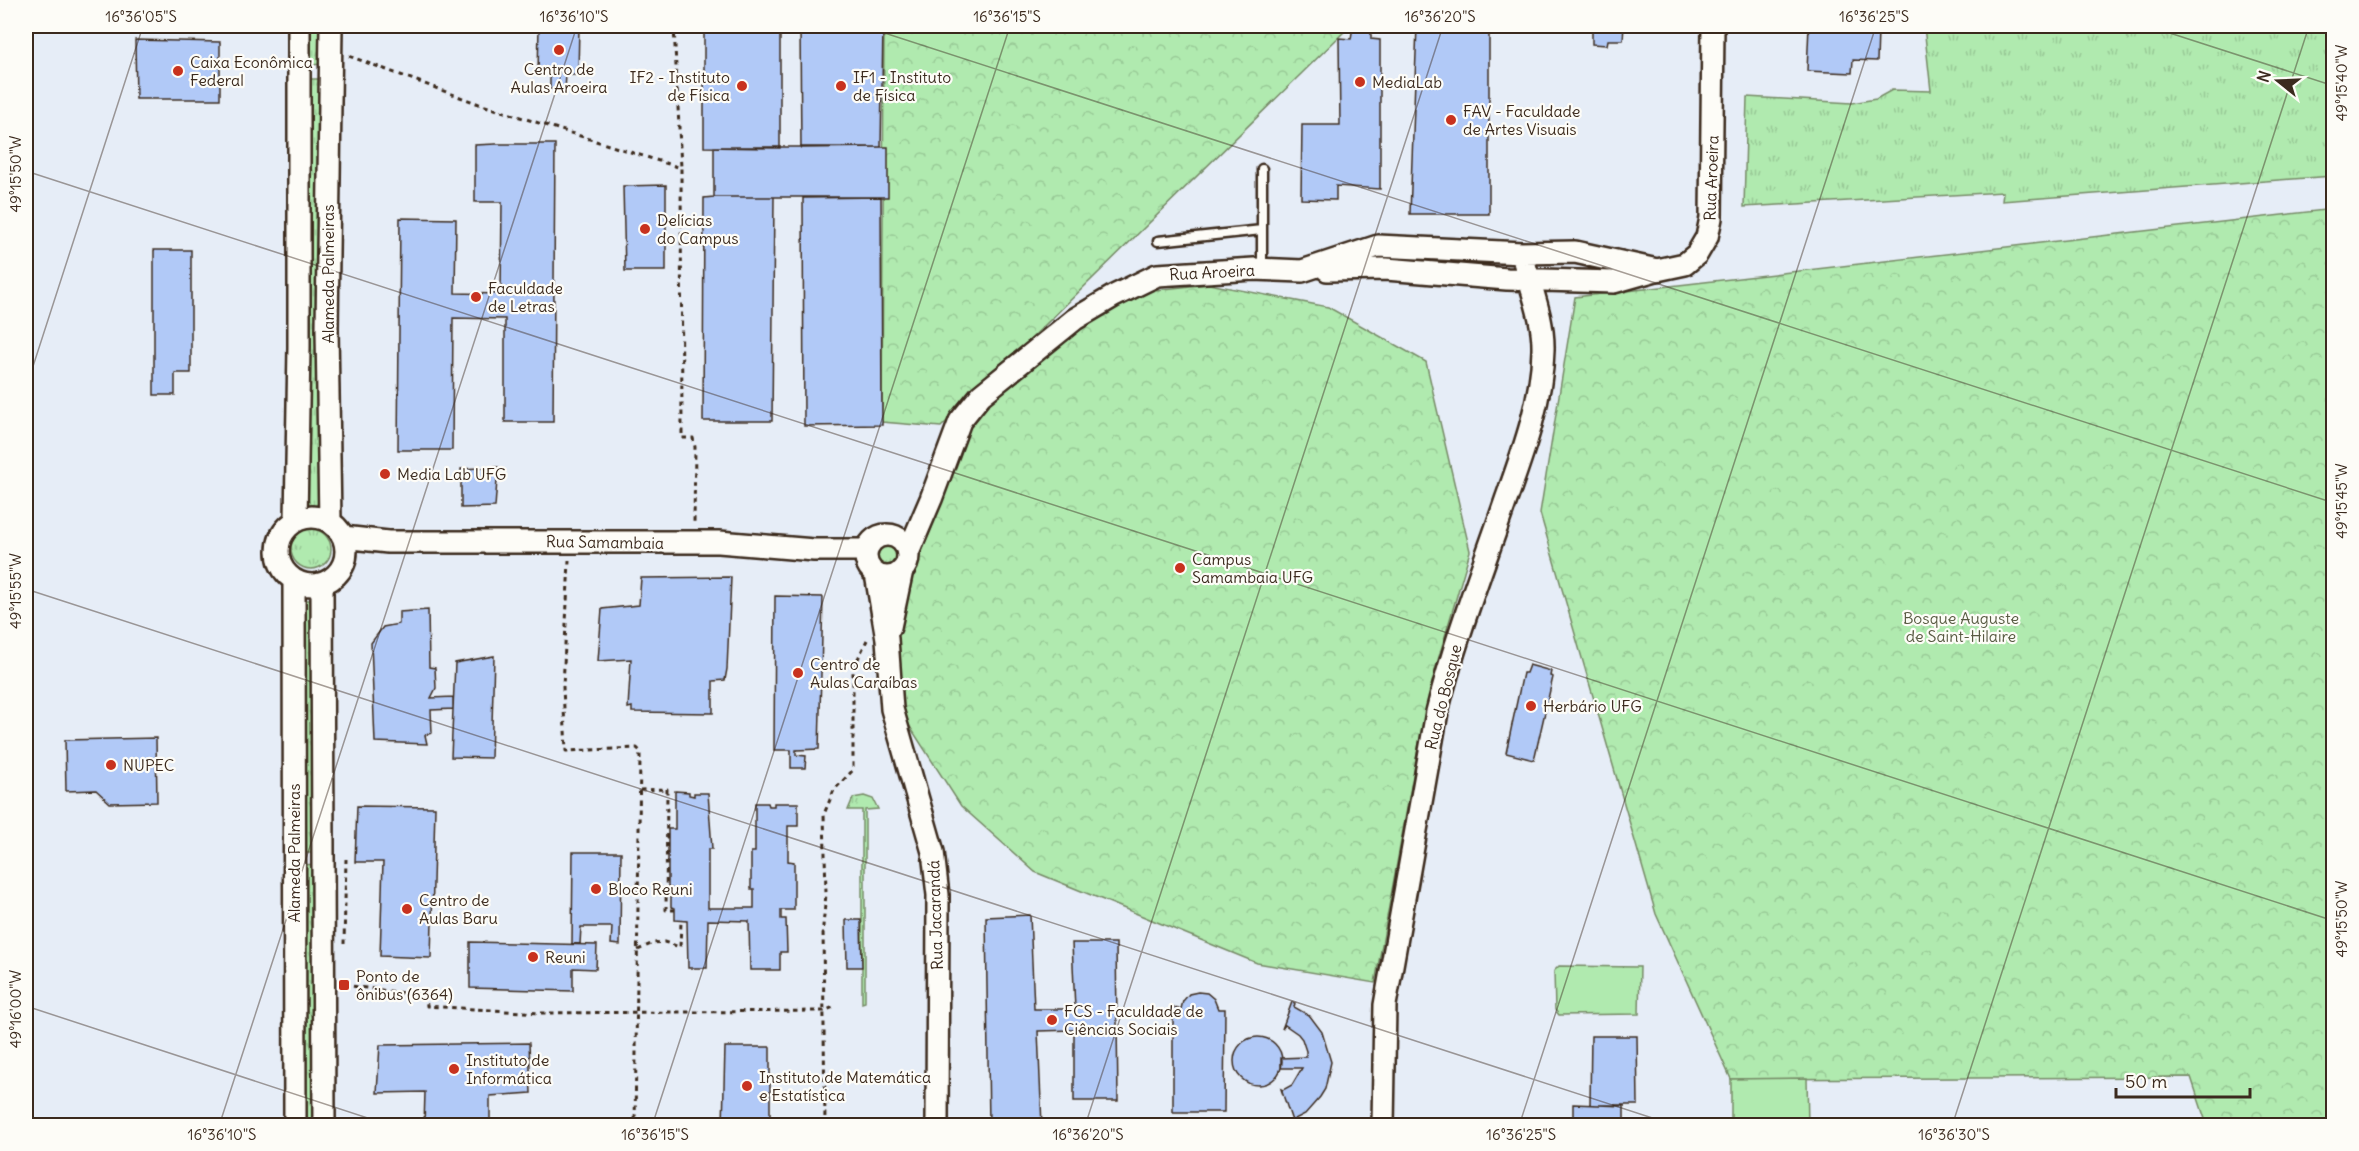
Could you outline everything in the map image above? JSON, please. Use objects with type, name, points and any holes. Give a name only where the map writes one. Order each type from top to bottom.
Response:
[{"type":"street","name":"Alameda Palmeiras","points":[[296,520],[299,347],[299,26]]},
{"type":"street","name":"Alameda Palmeiras","points":[[330,26],[327,328],[336,529]]},
{"type":"street","name":"Rua Aroeira","points":[[902,553],[931,499],[960,421],[981,395],[1075,319],[1157,274],[1263,269],[1302,271],[1378,246],[1522,253],[1575,252],[1657,270],[1685,264],[1697,254],[1707,237],[1711,219],[1713,26]]},
{"type":"street","points":[[1522,253],[1528,280]]},
{"type":"street","points":[[1302,271],[1386,269],[1528,280],[1614,282],[1657,270]]},
{"type":"street","name":"Rua do Bosque","points":[[1383,1125],[1385,1005],[1437,712],[1448,666],[1521,457],[1540,389],[1544,348],[1539,313],[1528,280]]},
{"type":"street","points":[[315,517],[336,529],[346,552],[339,572],[331,579],[322,584],[312,585],[294,580],[280,565],[278,555],[282,535],[296,520],[315,517]]},
{"type":"street","name":"Rua Samambaia","points":[[336,529],[388,542],[719,542],[814,550],[867,549]]},
{"type":"street","points":[[882,535],[902,553],[890,577],[876,574],[867,564],[867,549],[875,538],[882,535]]},
{"type":"street","points":[[878,639],[902,553]]},
{"type":"street","points":[[876,574],[878,639]]},
{"type":"street","name":"Alameda Palmeiras","points":[[294,580],[295,1125]]},
{"type":"street","name":"Alameda Palmeiras","points":[[322,584],[324,1125]]},
{"type":"street","name":"Rua Jacarandá","points":[[878,639],[892,709],[933,852],[938,895],[937,1125]]},
{"type":"lane","points":[[1262,168],[1263,269]]},
{"type":"lane","points":[[1158,241],[1263,230]]},
{"type":"path","points":[[674,26],[681,168],[682,438],[693,438],[695,447],[693,543]]},
{"type":"path","points":[[345,54],[479,104],[681,168]]},
{"type":"path","points":[[570,555],[563,687],[566,751],[636,748],[640,751],[638,1013],[634,1125]]},
{"type":"path","points":[[825,1125],[824,814],[834,790],[853,770],[853,669],[878,639]]},
{"type":"path","points":[[640,790],[668,789],[666,910],[675,910]]},
{"type":"path","points":[[638,950],[653,943],[664,942],[680,946],[681,921]]},
{"type":"path","points":[[344,986],[426,996],[427,1005],[539,1013],[824,1011],[836,1006]]},
{"type":"shaded area","name":"Campus Samambaia UFG","points":[[26,26],[2333,26],[2333,1111],[2319,1126],[26,1125]]},
{"type":"green space","points":[[309,26],[324,26],[324,64],[309,65]]},
{"type":"green space","points":[[884,26],[1350,26],[941,427],[882,422]]},
{"type":"green space","points":[[1924,26],[2333,26],[2333,176],[2002,201],[2003,192],[1744,207],[1747,97],[1852,103],[1876,99],[1892,90],[1931,91]]},
{"type":"green space","points":[[309,79],[323,79],[322,509],[305,511]]},
{"type":"green space","name":"Bosque Auguste de Saint-Hilaire","points":[[2333,209],[2333,1125],[2207,1125],[2191,1077],[1731,1079],[1656,914],[1540,513],[1575,297]]},
{"type":"green space","points":[[1209,284],[1328,307],[1426,362],[1470,551],[1436,667],[1421,732],[1375,983],[1257,963],[1035,872],[961,806],[905,719],[894,620],[932,527],[956,432],[1030,362],[1119,294]]},
{"type":"green space","points":[[311,529],[325,535],[331,549],[325,563],[311,569],[297,563],[291,549],[297,535]]},
{"type":"green space","points":[[888,543],[897,547],[901,556],[897,565],[888,569],[879,565],[875,556],[879,547]]},
{"type":"green space","points":[[305,600],[317,600],[316,853],[304,853]]},
{"type":"green space","points":[[864,796],[873,799],[878,809],[865,810],[865,1002],[862,1003],[862,810],[848,810],[853,798]]},
{"type":"green space","points":[[316,864],[315,1125],[303,1126],[303,865]]},
{"type":"green space","points":[[1559,966],[1640,967],[1639,1014],[1559,1015],[1555,1010],[1554,971]]},
{"type":"green space","points":[[1807,1078],[1808,1125],[1731,1125],[1731,1079]]},
{"type":"building","name":"Centro de Aulas Aroeira","points":[[539,26],[579,26],[578,75],[566,75],[565,90],[550,89],[550,75],[538,74]]},
{"type":"building","name":"IF2 - Instituto de Física","points":[[704,26],[780,26],[780,148],[704,147]]},
{"type":"building","name":"IF1 - Instituto de Física","points":[[800,26],[883,26],[881,147],[801,148]]},
{"type":"building","name":"MediaLab","points":[[1353,26],[1371,26],[1371,39],[1380,40],[1380,189],[1336,186],[1336,200],[1301,199],[1302,125],[1340,125],[1339,38],[1351,39]]},
{"type":"building","name":"FAV - Faculdade de Artes Visuais","points":[[1417,26],[1489,26],[1489,214],[1410,214]]},
{"type":"building","points":[[1592,26],[1624,26],[1623,40],[1608,40],[1607,45],[1592,44]]},
{"type":"building","points":[[1809,26],[1857,26],[1857,30],[1878,31],[1877,61],[1853,60],[1852,73],[1807,71]]},
{"type":"building","name":"Caixa Econômica Federal","points":[[135,40],[220,42],[220,99],[136,99]]},
{"type":"building","name":"Faculdade de Letras","points":[[555,144],[553,422],[505,422],[505,319],[453,318],[452,450],[398,450],[400,218],[456,219],[455,293],[501,294],[502,202],[475,202],[475,145]]},
{"type":"building","points":[[714,147],[888,147],[888,197],[714,197]]},
{"type":"building","name":"Delícias do Campus","points":[[666,185],[666,271],[625,271],[623,186]]},
{"type":"building","points":[[774,197],[772,421],[703,421],[704,198]]},
{"type":"building","points":[[881,197],[882,425],[804,426],[803,198]]},
{"type":"building","points":[[154,250],[191,250],[191,373],[175,373],[175,395],[154,395]]},
{"type":"building","points":[[498,467],[495,507],[461,508],[461,469]]},
{"type":"building","points":[[731,577],[727,669],[725,680],[713,681],[713,713],[632,712],[632,707],[628,708],[631,659],[598,661],[602,609],[639,605],[641,578]]},
{"type":"building","name":"Centro de Aulas Caraíbas","points":[[775,596],[823,597],[819,749],[796,750],[796,755],[806,756],[805,768],[791,768],[791,750],[774,750]]},
{"type":"building","points":[[428,610],[429,667],[435,668],[436,688],[431,698],[453,697],[453,709],[431,710],[432,733],[425,735],[427,744],[375,742],[371,643],[383,627],[399,624],[399,612]]},
{"type":"building","points":[[494,656],[491,758],[451,757],[455,663]]},
{"type":"building","name":"Herbário UFG","points":[[1529,665],[1551,671],[1550,676],[1553,677],[1534,760],[1506,753],[1523,673],[1526,673]]},
{"type":"building","name":"NUPEC","points":[[156,738],[157,802],[110,803],[96,790],[66,791],[65,740]]},
{"type":"building","points":[[675,791],[689,792],[689,795],[694,796],[694,793],[708,793],[712,849],[708,849],[708,908],[754,908],[754,889],[751,889],[751,852],[755,852],[755,803],[768,803],[769,806],[774,806],[774,803],[798,803],[798,826],[788,826],[788,861],[794,862],[794,910],[781,910],[781,919],[786,919],[787,952],[780,952],[780,970],[750,970],[749,921],[708,920],[707,968],[688,968],[687,921],[675,920],[675,908],[671,907],[671,888],[668,888],[668,829],[675,829]]},
{"type":"building","name":"Centro de Aulas Baru","points":[[357,806],[435,807],[431,958],[380,956],[383,862],[355,862]]},
{"type":"building","name":"Bloco Reuni","points":[[573,852],[621,852],[620,945],[611,944],[612,927],[581,927],[580,944],[572,944]]},
{"type":"building","name":"FCS - Faculdade de Ciências Sociais","points":[[1030,915],[1034,1009],[1075,1009],[1072,943],[1116,943],[1118,1101],[1074,1101],[1074,1030],[1038,1031],[1042,1126],[989,1126],[986,917]]},
{"type":"building","points":[[846,920],[861,920],[862,967],[847,967]]},
{"type":"building","name":"Reuni","points":[[470,942],[597,945],[596,969],[573,968],[573,991],[470,988]]},
{"type":"building","points":[[1207,993],[1214,999],[1218,1009],[1225,1009],[1224,1112],[1173,1112],[1173,1008],[1181,1009],[1183,1001],[1189,994]]},
{"type":"building","points":[[1292,1002],[1295,1003],[1294,1007],[1310,1016],[1322,1032],[1331,1062],[1325,1089],[1305,1114],[1293,1120],[1293,1124],[1281,1089],[1292,1085],[1302,1068],[1281,1068],[1281,1058],[1306,1057],[1306,1051],[1298,1034],[1285,1025],[1282,1029]]},
{"type":"building","points":[[1591,1036],[1637,1036],[1638,1105],[1590,1105]]},
{"type":"building","points":[[1258,1037],[1275,1044],[1282,1061],[1275,1078],[1258,1085],[1241,1078],[1234,1061],[1241,1044]]},
{"type":"building","name":"Instituto de Informática","points":[[529,1043],[531,1093],[490,1096],[490,1126],[424,1126],[425,1092],[377,1093],[380,1045]]},
{"type":"building","name":"Instituto de Matemática e Estatística","points":[[725,1047],[770,1047],[770,1125],[793,1126],[723,1126]]},
{"type":"building","points":[[1573,1104],[1624,1106],[1624,1126],[1573,1126]]},
{"type":"place","name":"Centro de Aulas Aroeira","points":[[559,50]]},
{"type":"place","name":"Caixa Econômica Federal","points":[[178,71]]},
{"type":"place","name":"MediaLab","points":[[1360,82]]},
{"type":"place","name":"IF2 - Instituto de Física","points":[[742,86]]},
{"type":"place","name":"IF1 - Instituto de Física","points":[[841,86]]},
{"type":"place","name":"FAV - Faculdade de Artes Visuais","points":[[1451,120]]},
{"type":"place","name":"Delícias do Campus","points":[[645,229]]},
{"type":"place","name":"Faculdade de Letras","points":[[476,297]]},
{"type":"place","name":"Media Lab UFG","points":[[385,474]]},
{"type":"place","name":"Campus Samambaia UFG","points":[[1180,568]]},
{"type":"place","name":"Centro de Aulas Caraíbas","points":[[798,673]]},
{"type":"place","name":"Herbário UFG","points":[[1531,706]]},
{"type":"place","name":"NUPEC","points":[[111,765]]},
{"type":"place","name":"Bloco Reuni","points":[[596,889]]},
{"type":"place","name":"Centro de Aulas Baru","points":[[407,909]]},
{"type":"place","name":"Reuni","points":[[533,957]]},
{"type":"place","name":"Ponto de ônibus (6364)","points":[[344,985]]},
{"type":"place","name":"FCS - Faculdade de Ciências Sociais","points":[[1052,1020]]},
{"type":"place","name":"Instituto de Informática","points":[[454,1069]]},
{"type":"place","name":"Instituto de Matemática e Estatística","points":[[747,1086]]}]
